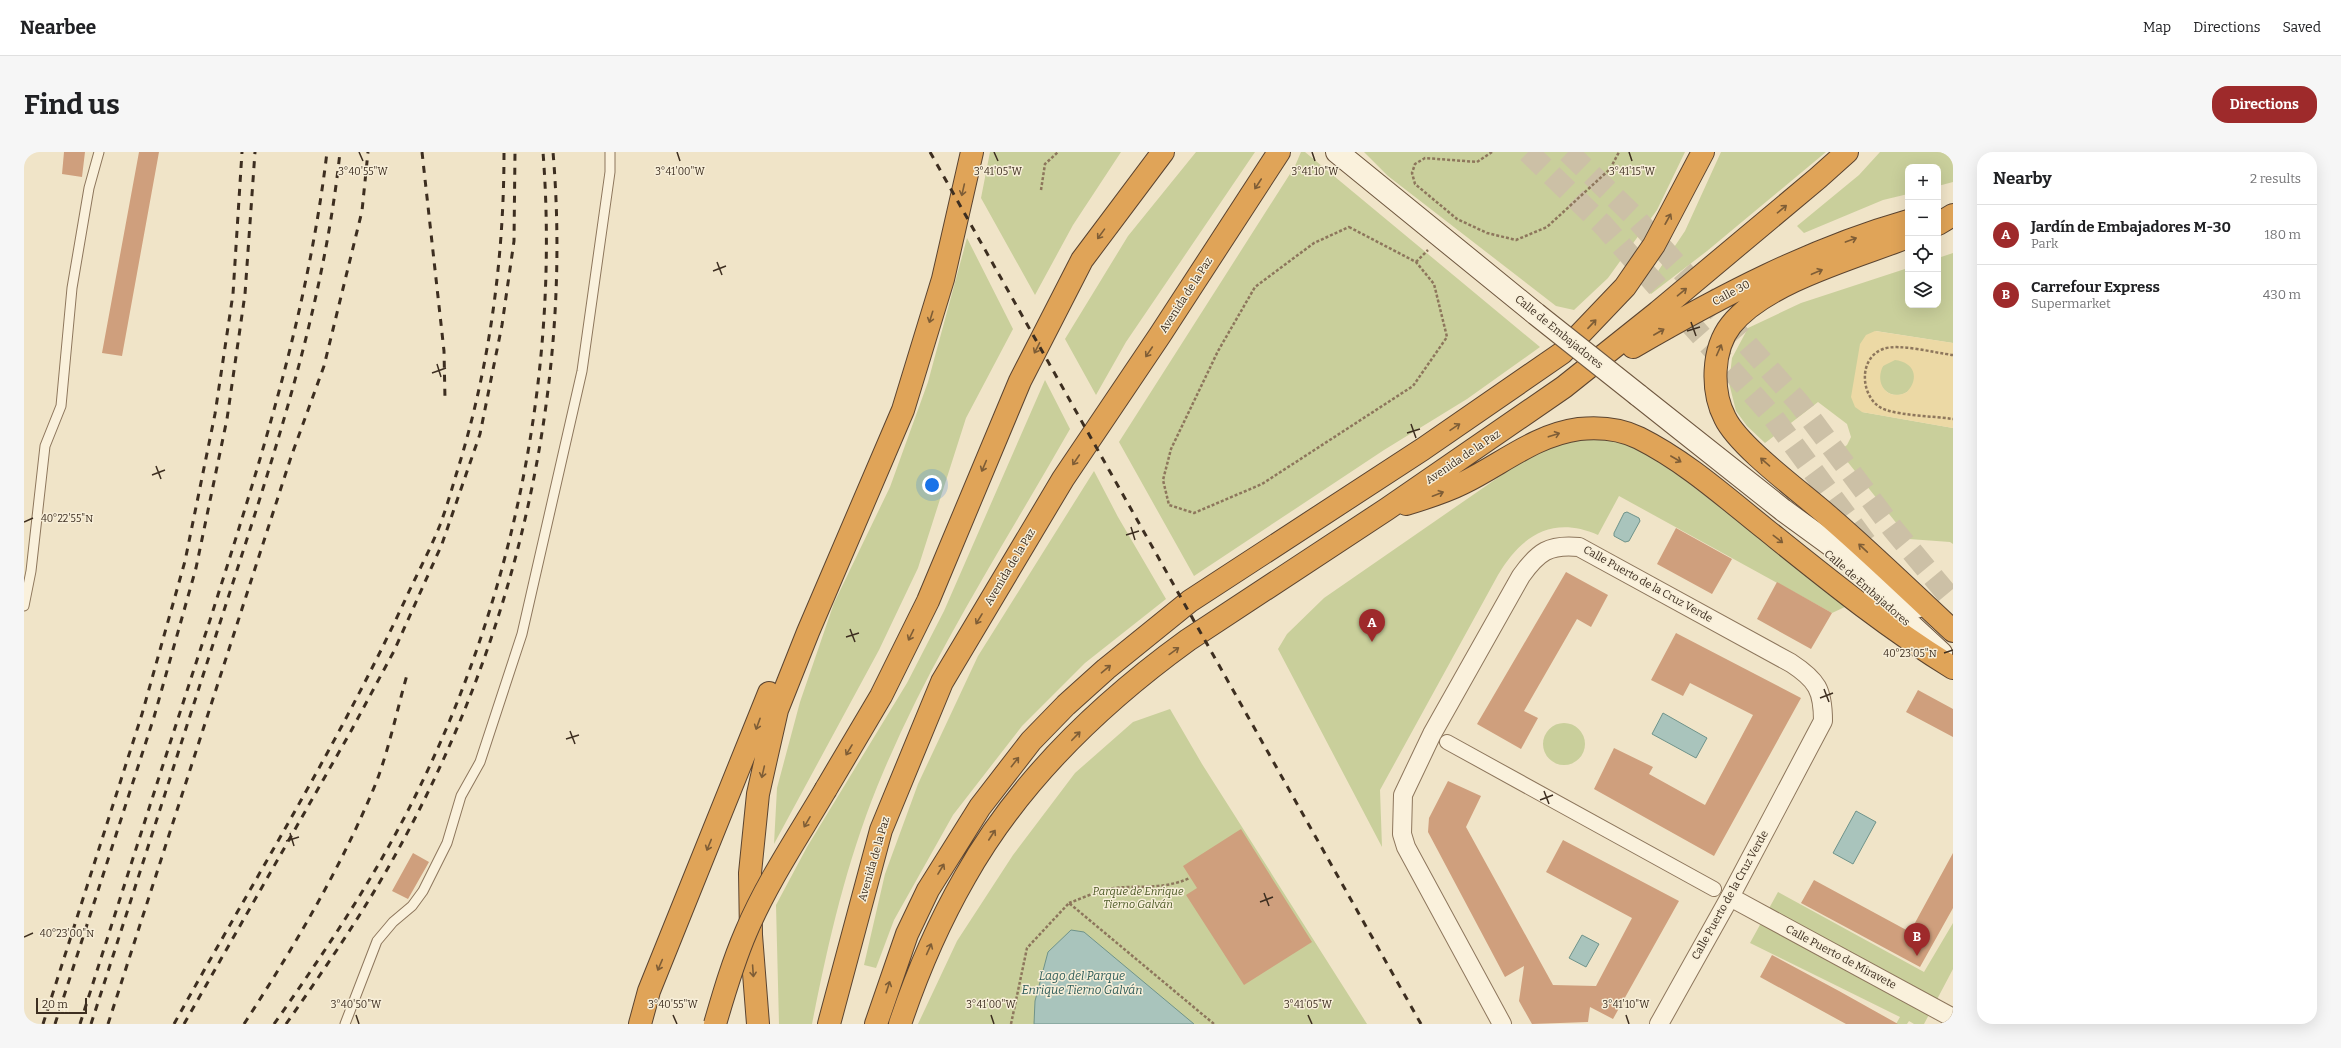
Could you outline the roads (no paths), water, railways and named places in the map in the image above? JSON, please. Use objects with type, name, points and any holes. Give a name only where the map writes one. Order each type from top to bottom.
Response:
[{"type":"highway","points":[[758,1024],[751,935],[750,873],[758,794],[777,710],[808,632],[903,410],[943,279],[972,152]]},
{"type":"highway","points":[[715,1024],[731,970],[746,931],[826,789],[881,696],[928,600],[1020,381],[1082,260],[1164,152]]},
{"type":"highway","points":[[1124,203],[1176,152]]},
{"type":"highway","name":"Avenida de la Paz","points":[[829,1024],[881,830],[942,682],[1063,479],[1160,335],[1279,152]]},
{"type":"highway","points":[[876,1024],[907,934],[928,890],[980,808],[1036,736],[1066,705],[1106,669],[1190,601],[1423,449],[1562,354],[1625,287],[1654,245],[1703,152]]},
{"type":"highway","points":[[1564,387],[1658,312],[1818,178],[1846,152]]},
{"type":"highway","points":[[1941,211],[1953,208]]},
{"type":"highway","points":[[1941,222],[1953,215]]},
{"type":"highway","name":"Calle 30","points":[[1564,387],[1733,291],[1798,259],[1905,222]]},
{"type":"highway","points":[[1905,239],[1782,287],[1754,303],[1730,325],[1716,357],[1716,390],[1725,418],[1745,444],[1830,518],[1953,631]]},
{"type":"highway","name":"Avenida de la Paz","points":[[900,1024],[914,983],[941,921],[965,876],[999,824],[1041,773],[1090,722],[1159,662],[1387,509],[1564,387]]},
{"type":"highway","points":[[640,1024],[649,991],[798,627],[856,490],[903,410]]},
{"type":"highway","points":[[1387,509],[1436,495],[1464,483],[1543,438],[1558,433],[1594,428],[1638,437],[1688,466],[1905,638],[1953,668]]},
{"type":"main road","name":"Calle de Embajadores","points":[[1337,152],[1536,314],[1783,510],[1953,634]]},
{"type":"main road","name":"Calle de Embajadores","points":[[1783,510],[1820,547],[1885,600],[1953,664]]},
{"type":"street","name":"Calle Puerto de la Cruz Verde","points":[[1502,1024],[1406,847],[1402,834],[1402,795],[1432,734],[1521,576],[1529,564],[1545,550],[1563,545],[1579,547],[1791,662],[1806,673],[1816,683],[1823,704],[1823,721],[1722,893],[1659,1024]]},
{"type":"street","points":[[1447,742],[1722,893]]},
{"type":"street","name":"Calle Puerto de Miravete","points":[[1722,893],[1951,1017]]},
{"type":"lane","points":[[24,606],[31,571],[45,446],[61,406],[72,288],[89,188],[99,152]]},
{"type":"lane","points":[[345,1024],[377,942],[393,922],[412,906],[423,891],[447,843],[461,796],[480,762],[522,634],[582,371],[610,172],[610,152]]},
{"type":"water","points":[[1627,512],[1639,518],[1640,521],[1629,541],[1625,542],[1614,536],[1614,533],[1624,513]]},
{"type":"water","points":[[1663,713],[1707,738],[1696,758],[1652,734]]},
{"type":"water","points":[[1856,811],[1876,822],[1853,864],[1833,853]]},
{"type":"water","name":"Lago del Parque Enrique Tierno Galván","points":[[1071,930],[1084,932],[1194,1024],[1034,1024],[1035,1001],[1048,952]]},
{"type":"water","points":[[1582,935],[1599,944],[1586,967],[1569,958]]},
{"type":"tunnel","points":[[1528,152],[1603,225],[1773,417],[1866,543]]},
{"type":"tunnel","points":[[1568,152],[1632,214],[1799,403],[1893,529],[1953,601]]},
{"type":"railway","points":[[43,1024],[142,714],[185,561],[215,414],[233,294],[242,152]]},
{"type":"railway","points":[[55,1024],[154,717],[196,568],[227,419],[245,294],[255,152]]},
{"type":"railway","points":[[80,1024],[264,447],[295,330],[308,271],[319,212],[327,152]]},
{"type":"railway","points":[[91,1024],[246,543],[296,378],[322,266],[333,209],[340,152]]},
{"type":"railway","points":[[108,1024],[291,457],[324,366],[362,211],[368,152]]},
{"type":"railway","points":[[422,152],[444,351],[445,399]]},
{"type":"railway","points":[[174,1024],[294,813],[352,707],[380,653],[440,525],[468,436],[486,356],[498,275],[504,152]]},
{"type":"railway","points":[[184,1024],[351,731],[394,651],[442,544],[480,434],[502,325],[514,241],[515,152]]},
{"type":"railway","points":[[274,1024],[337,931],[367,884],[395,835],[434,756],[468,674],[496,590],[518,504],[534,417],[543,328],[546,240],[543,152]]},
{"type":"railway","points":[[286,1024],[363,910],[404,839],[443,759],[477,677],[506,592],[528,506],[544,418],[554,330],[557,241],[553,152]]},
{"type":"railway","points":[[930,152],[1421,1024]]},
{"type":"railway","points":[[244,1024],[299,936],[348,846],[376,783],[385,757],[407,675]]},
{"type":"place","name":"Jardín de Embajadores M-30","points":[[1372,642]]},
{"type":"place","name":"Carrefour Express","points":[[1917,956]]},
{"type":"park label","name":"Parque de Enrique Tierno Galván","points":[[1138,897]]}]
